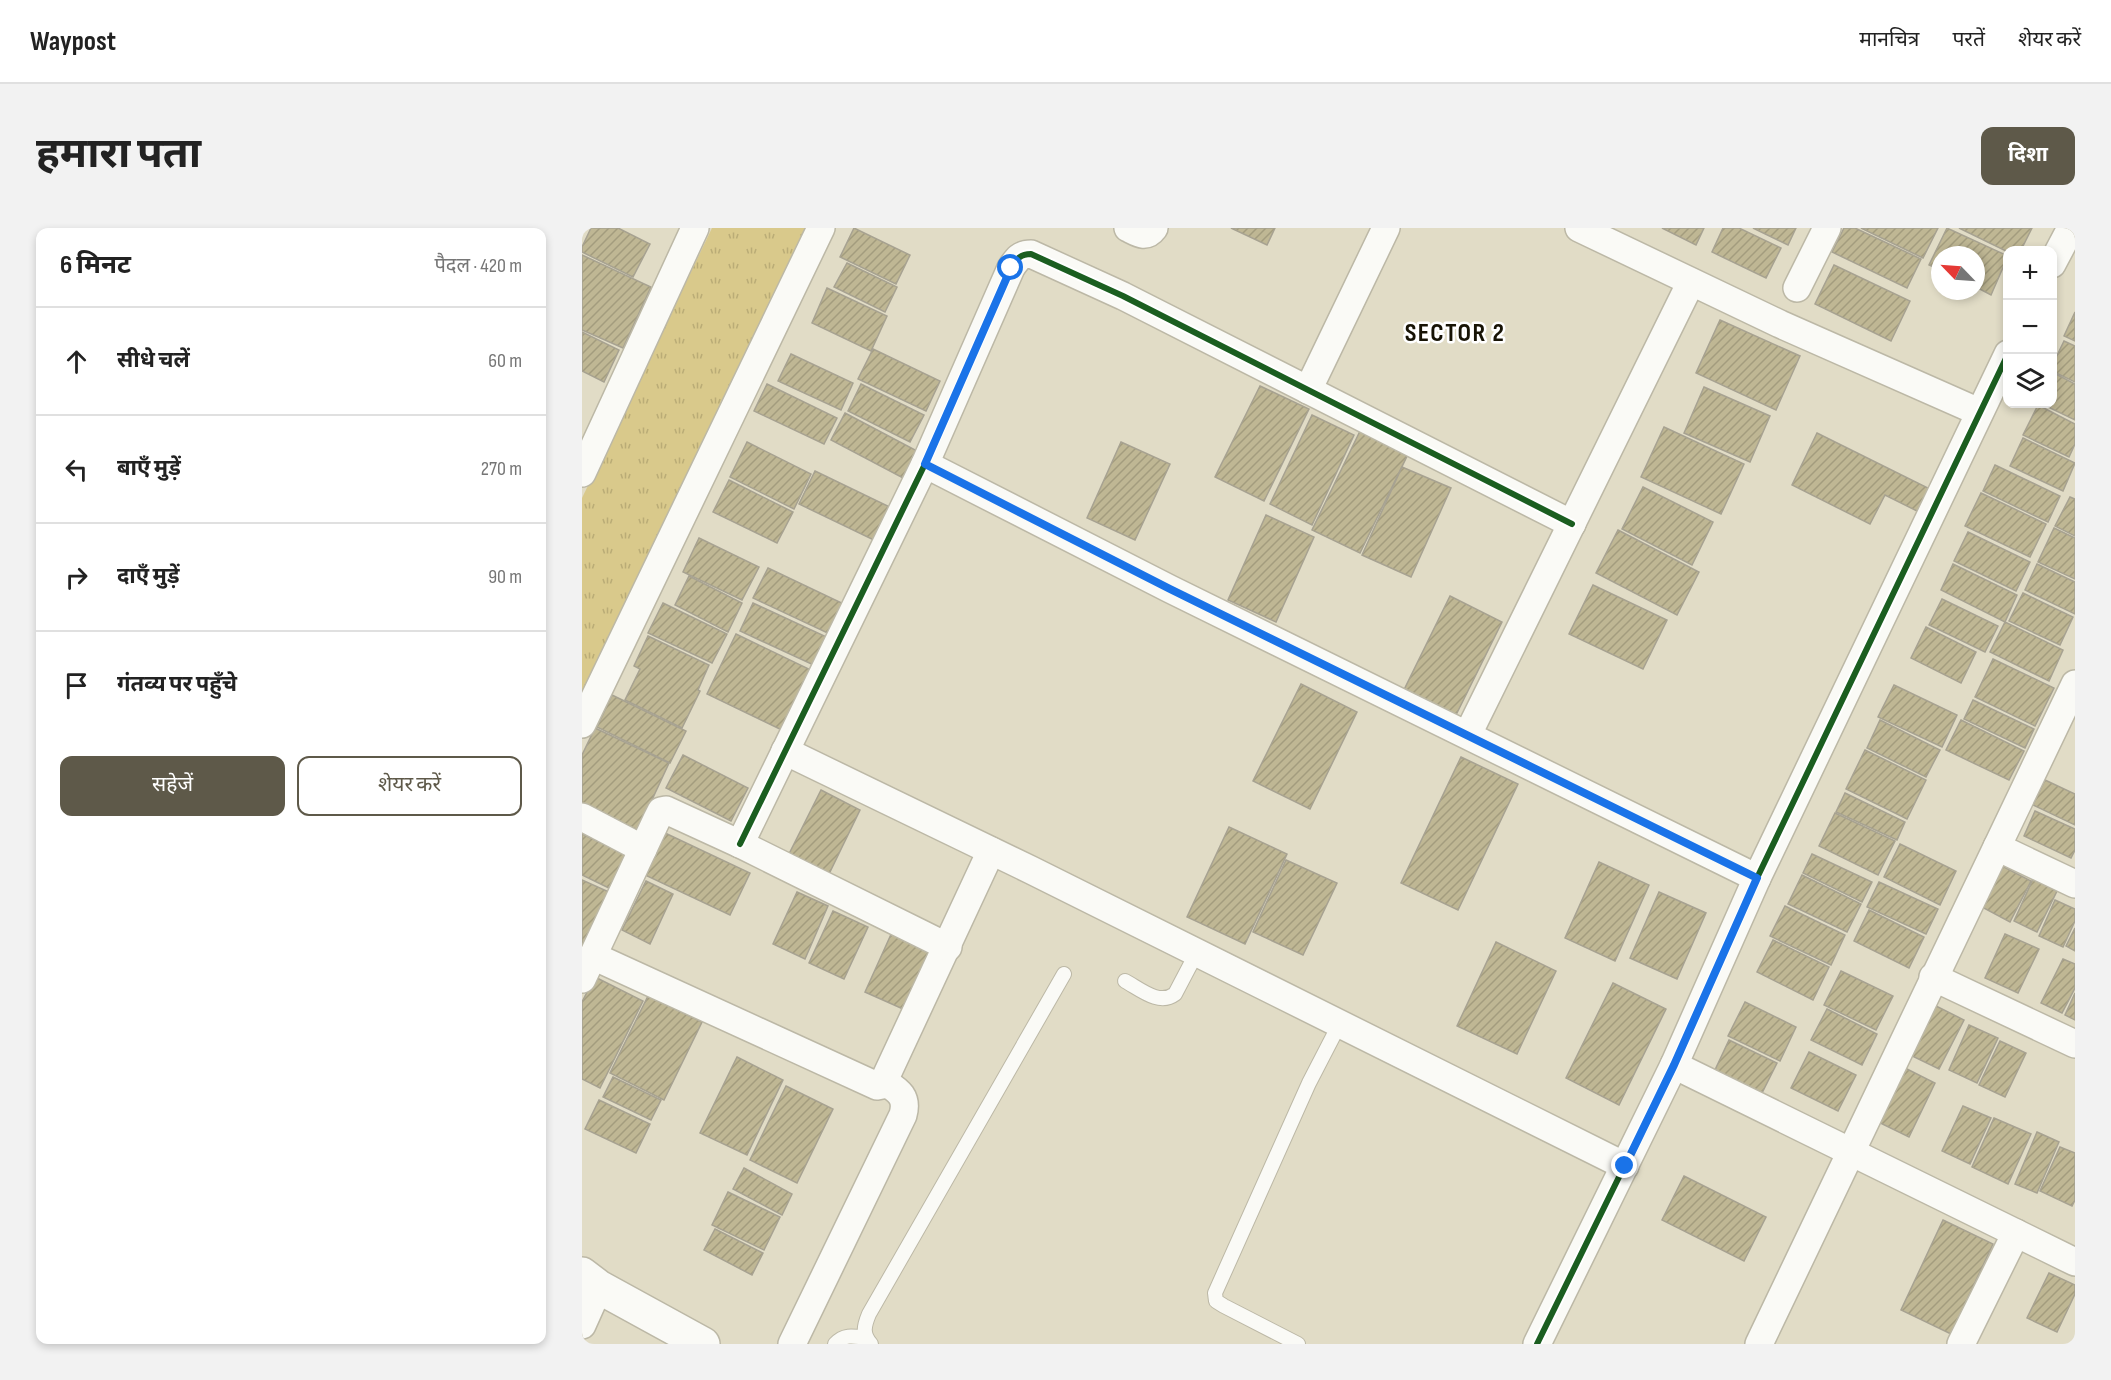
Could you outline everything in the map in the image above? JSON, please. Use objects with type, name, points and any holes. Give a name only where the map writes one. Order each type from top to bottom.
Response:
[{"type":"street","points":[[582,473],[695,228]]},
{"type":"street","points":[[582,724],[821,228]]},
{"type":"street","points":[[1128,228],[1145,235],[1154,228]]},
{"type":"street","points":[[1308,390],[1386,228]]},
{"type":"street","points":[[1797,288],[1827,228]]},
{"type":"street","points":[[2057,255],[2071,228]]},
{"type":"street","points":[[1589,230],[1780,324],[1979,412]]},
{"type":"street","points":[[740,844],[925,464],[1011,268],[1017,258],[1024,254],[1031,254],[1123,296],[1572,524]]},
{"type":"street","points":[[1468,734],[1691,282]]},
{"type":"street","points":[[1537,1344],[1674,1065],[1757,878],[2003,362]]},
{"type":"street","points":[[925,464],[1170,589],[1757,878]]},
{"type":"street","points":[[1759,1344],[2075,684]]},
{"type":"street","points":[[785,751],[1625,1166]]},
{"type":"street","points":[[948,946],[666,810],[661,811],[587,967],[877,1086],[882,1085],[885,1082],[948,946],[991,851]]},
{"type":"street","points":[[582,818],[643,849]]},
{"type":"street","points":[[1997,847],[2075,884]]},
{"type":"street","points":[[1934,977],[2075,1044]]},
{"type":"street","points":[[1674,1065],[2075,1262]]},
{"type":"street","points":[[792,1344],[903,1115],[905,1107],[901,1092],[885,1082]]},
{"type":"street","points":[[1961,1344],[2016,1233]]},
{"type":"street","points":[[582,1325],[591,1280],[703,1344]]},
{"type":"lane","points":[[1125,981],[1159,999],[1170,998],[1175,994],[1196,954]]},
{"type":"lane","points":[[869,1341],[864,1327],[869,1314],[1064,974]]},
{"type":"lane","points":[[1298,1344],[1224,1306],[1216,1301],[1215,1293],[1312,1077],[1339,1025]]},
{"type":"lane","points":[[835,1344],[840,1338],[851,1335],[869,1341]]},
{"type":"green space","points":[[712,228],[808,228],[582,707],[582,498]]},
{"type":"building","points":[[591,228],[618,228],[650,244],[633,277],[582,252]]},
{"type":"building","points":[[854,228],[910,255],[896,284],[840,257]]},
{"type":"building","points":[[1231,228],[1275,228],[1267,245]]},
{"type":"building","points":[[1662,228],[1704,228],[1696,245]]},
{"type":"building","points":[[1723,228],[1739,228],[1781,248],[1766,278],[1712,252]]},
{"type":"building","points":[[1753,228],[1796,228],[1788,245]]},
{"type":"building","points":[[1844,228],[1855,228],[1921,259],[1907,288],[1832,252]]},
{"type":"building","points":[[1861,228],[1938,228],[1923,258]]},
{"type":"building","points":[[1947,228],[2003,254],[2003,267],[1991,295],[1985,292],[1985,246],[1938,246]]},
{"type":"building","points":[[1959,228],[2032,228],[2023,246],[2003,246],[2003,250]]},
{"type":"building","points":[[582,255],[651,287],[623,348],[582,330]]},
{"type":"building","points":[[847,263],[897,287],[885,312],[834,287]]},
{"type":"building","points":[[1834,265],[1910,301],[1891,341],[1815,304]]},
{"type":"building","points":[[827,288],[887,316],[871,351],[812,323]]},
{"type":"building","points":[[2075,312],[2075,341],[2064,336]]},
{"type":"building","points":[[1720,320],[1800,356],[1776,410],[1696,373]]},
{"type":"building","points":[[582,332],[619,350],[604,382],[582,371]]},
{"type":"building","points":[[2064,341],[2075,346],[2075,382],[2057,373],[2057,356]]},
{"type":"building","points":[[873,349],[940,381],[926,411],[858,379]]},
{"type":"building","points":[[791,354],[853,383],[841,410],[778,381]]},
{"type":"building","points":[[2057,375],[2075,384],[2075,420],[2050,408],[2057,408]]},
{"type":"building","points":[[767,384],[837,418],[824,444],[754,411]]},
{"type":"building","points":[[861,384],[924,415],[910,442],[848,411]]},
{"type":"building","points":[[1260,386],[1309,409],[1264,501],[1215,477]]},
{"type":"building","points":[[1704,387],[1770,416],[1750,462],[1684,433]]},
{"type":"building","points":[[2036,408],[2044,408],[2075,424],[2075,444],[2069,457],[2023,435]]},
{"type":"building","points":[[845,413],[919,452],[905,479],[831,440]]},
{"type":"building","points":[[1312,415],[1354,435],[1312,525],[1270,504]]},
{"type":"building","points":[[1362,427],[1410,450],[1360,553],[1312,530]]},
{"type":"building","points":[[1664,427],[1744,464],[1721,514],[1641,477]]},
{"type":"building","points":[[1817,433],[1932,490],[1921,513],[1885,495],[1870,524],[1792,485]]},
{"type":"building","points":[[2023,438],[2075,463],[2063,491],[2010,466]]},
{"type":"building","points":[[747,442],[811,474],[794,509],[730,477]]},
{"type":"building","points":[[1121,442],[1170,464],[1135,540],[1087,518]]},
{"type":"building","points":[[1995,465],[2060,496],[2048,522],[1983,491]]},
{"type":"building","points":[[1402,467],[1451,488],[1411,577],[1362,555]]},
{"type":"building","points":[[815,471],[894,509],[878,542],[799,504]]},
{"type":"building","points":[[729,480],[793,512],[777,543],[713,512]]},
{"type":"building","points":[[1643,487],[1713,522],[1692,565],[1622,529]]},
{"type":"building","points":[[1981,493],[2046,524],[2030,557],[1965,526]]},
{"type":"building","points":[[2070,497],[2075,499],[2075,536],[2055,526]]},
{"type":"building","points":[[1266,515],[1314,537],[1276,622],[1228,600]]},
{"type":"building","points":[[2054,528],[2075,538],[2075,579],[2038,562]]},
{"type":"building","points":[[1618,530],[1699,572],[1677,615],[1596,573]]},
{"type":"building","points":[[1968,532],[2030,562],[2016,591],[1954,561]]},
{"type":"building","points":[[699,538],[759,567],[742,600],[683,572]]},
{"type":"building","points":[[1953,564],[2017,595],[2005,622],[1941,590]]},
{"type":"building","points":[[2037,564],[2075,582],[2075,614],[2025,590]]},
{"type":"building","points":[[768,568],[846,605],[832,635],[753,598]]},
{"type":"building","points":[[689,576],[742,603],[728,632],[675,605]]},
{"type":"building","points":[[1593,585],[1667,620],[1643,669],[1569,634]]},
{"type":"building","points":[[2023,593],[2073,617],[2060,645],[2009,621]]},
{"type":"building","points":[[1450,596],[1502,622],[1452,723],[1400,698]]},
{"type":"building","points":[[1942,599],[1998,626],[1985,652],[1929,625]]},
{"type":"building","points":[[663,603],[727,634],[712,663],[648,633]]},
{"type":"building","points":[[753,603],[831,639],[818,667],[740,631]]},
{"type":"building","points":[[2005,622],[2063,650],[2049,681],[1990,652]]},
{"type":"building","points":[[1926,627],[1976,652],[1961,683],[1911,658]]},
{"type":"building","points":[[736,634],[815,672],[786,732],[707,694]]},
{"type":"building","points":[[648,636],[709,665],[698,690],[700,691],[682,728],[625,700],[640,669],[634,666]]},
{"type":"building","points":[[1993,659],[2054,688],[2035,726],[1975,697]]},
{"type":"building","points":[[1301,684],[1357,712],[1310,809],[1253,781]]},
{"type":"building","points":[[1894,685],[1957,715],[1942,747],[1878,717]]},
{"type":"building","points":[[612,695],[686,731],[670,763],[597,727]]},
{"type":"building","points":[[1973,700],[2034,729],[2025,748],[1964,719]]},
{"type":"building","points":[[1880,720],[1940,750],[1926,777],[1867,748]]},
{"type":"building","points":[[1961,720],[2024,751],[2009,780],[1946,750]]},
{"type":"building","points":[[595,728],[669,763],[638,830],[582,804],[582,755]]},
{"type":"building","points":[[1865,750],[1926,780],[1907,819],[1846,789]]},
{"type":"building","points":[[683,755],[748,788],[731,821],[666,788]]},
{"type":"building","points":[[1461,757],[1518,784],[1458,910],[1401,883]]},
{"type":"building","points":[[2045,780],[2075,794],[2075,825],[2033,805]]},
{"type":"building","points":[[821,790],[860,810],[829,874],[789,854]]},
{"type":"building","points":[[1845,793],[1905,822],[1897,840],[1836,812]]},
{"type":"building","points":[[2035,811],[2075,829],[2075,850],[2071,858],[2024,836]]},
{"type":"building","points":[[1835,813],[1895,841],[1878,875],[1819,846]]},
{"type":"building","points":[[1229,827],[1287,854],[1245,944],[1187,917]]},
{"type":"building","points":[[665,833],[750,873],[730,915],[645,875]]},
{"type":"building","points":[[582,834],[635,859],[619,893],[582,875]]},
{"type":"building","points":[[1900,844],[1956,871],[1940,905],[1884,877]]},
{"type":"building","points":[[1812,854],[1872,882],[1862,902],[1803,873]]},
{"type":"building","points":[[1286,860],[1337,883],[1303,955],[1253,932]]},
{"type":"building","points":[[1599,862],[1649,885],[1615,961],[1565,938]]},
{"type":"building","points":[[2000,865],[2031,881],[2010,922],[1980,906]]},
{"type":"building","points":[[1802,875],[1861,904],[1847,932],[1788,904]]},
{"type":"building","points":[[2033,879],[2057,891],[2037,932],[2014,921]]},
{"type":"building","points":[[582,880],[618,896],[582,960]]},
{"type":"building","points":[[646,881],[673,894],[650,944],[622,930]]},
{"type":"building","points":[[1879,882],[1938,909],[1926,934],[1867,907]]},
{"type":"building","points":[[797,892],[828,906],[805,959],[773,944]]},
{"type":"building","points":[[1659,892],[1706,913],[1677,979],[1630,958]]},
{"type":"building","points":[[2055,900],[2075,909],[2075,921],[2063,947],[2039,936]]},
{"type":"building","points":[[1785,906],[1845,935],[1831,965],[1770,936]]},
{"type":"building","points":[[1869,910],[1924,937],[1909,968],[1854,941]]},
{"type":"building","points":[[833,911],[868,927],[844,979],[809,963]]},
{"type":"building","points":[[2075,928],[2075,951],[2066,946]]},
{"type":"building","points":[[893,930],[931,947],[903,1009],[865,992]]},
{"type":"building","points":[[2005,934],[2039,949],[2018,993],[1985,978]]},
{"type":"building","points":[[1773,940],[1829,967],[1813,1000],[1757,972]]},
{"type":"building","points":[[1496,942],[1556,971],[1517,1054],[1457,1026]]},
{"type":"building","points":[[2063,959],[2075,964],[2075,988],[2062,1013],[2041,1003]]},
{"type":"building","points":[[1841,971],[1893,996],[1876,1030],[1824,1005]]},
{"type":"building","points":[[595,977],[643,1001],[600,1088],[582,1079],[582,1002]]},
{"type":"building","points":[[1613,983],[1666,1009],[1619,1105],[1566,1078]]},
{"type":"building","points":[[2075,993],[2075,1020],[2065,1015]]},
{"type":"building","points":[[648,996],[702,1022],[664,1100],[610,1073]]},
{"type":"building","points":[[1745,1002],[1796,1027],[1780,1061],[1728,1036]]},
{"type":"building","points":[[1932,1004],[1964,1020],[1939,1069],[1908,1054]]},
{"type":"building","points":[[1827,1009],[1877,1034],[1862,1065],[1811,1040]]},
{"type":"building","points":[[1969,1025],[1998,1038],[1977,1083],[1949,1070]]},
{"type":"building","points":[[1729,1040],[1777,1063],[1762,1093],[1715,1070]]},
{"type":"building","points":[[2000,1041],[2026,1053],[2005,1097],[1979,1085]]},
{"type":"building","points":[[1809,1052],[1856,1075],[1838,1111],[1791,1088]]},
{"type":"building","points":[[737,1057],[783,1080],[747,1155],[700,1133]]},
{"type":"building","points":[[1901,1066],[1935,1083],[1909,1137],[1874,1120]]},
{"type":"building","points":[[613,1077],[661,1100],[651,1120],[603,1097]]},
{"type":"building","points":[[786,1086],[833,1109],[797,1183],[750,1160]]},
{"type":"building","points":[[599,1100],[650,1124],[636,1153],[585,1129]]},
{"type":"building","points":[[1963,1106],[1991,1118],[1970,1164],[1942,1151]]},
{"type":"building","points":[[1994,1118],[2031,1134],[2008,1184],[1972,1167]]},
{"type":"building","points":[[2037,1132],[2059,1142],[2037,1193],[2015,1184]]},
{"type":"building","points":[[2060,1147],[2075,1153],[2075,1200],[2072,1206],[2040,1191]]},
{"type":"building","points":[[744,1168],[792,1194],[782,1215],[733,1189]]},
{"type":"building","points":[[1684,1176],[1766,1217],[1744,1261],[1662,1220]]},
{"type":"building","points":[[728,1192],[780,1217],[764,1250],[712,1225]]},
{"type":"building","points":[[1943,1220],[1993,1244],[1951,1334],[1901,1310]]},
{"type":"building","points":[[715,1229],[763,1253],[752,1275],[704,1250]]},
{"type":"building","points":[[2049,1273],[2075,1285],[2075,1294],[2057,1332],[2027,1318]]},
{"type":"cycle path","points":[[740,844],[925,464],[1011,268],[1021,256],[1031,254],[1123,296],[1572,524]]},
{"type":"cycle path","points":[[1537,1344],[1674,1065],[1757,878],[2003,364]]},
{"type":"district","name":"SECTOR 2","points":[[1455,333]]},
{"type":"route","points":[[1011,268],[925,464],[1170,589],[1757,878],[1674,1065],[1625,1166]]}]
